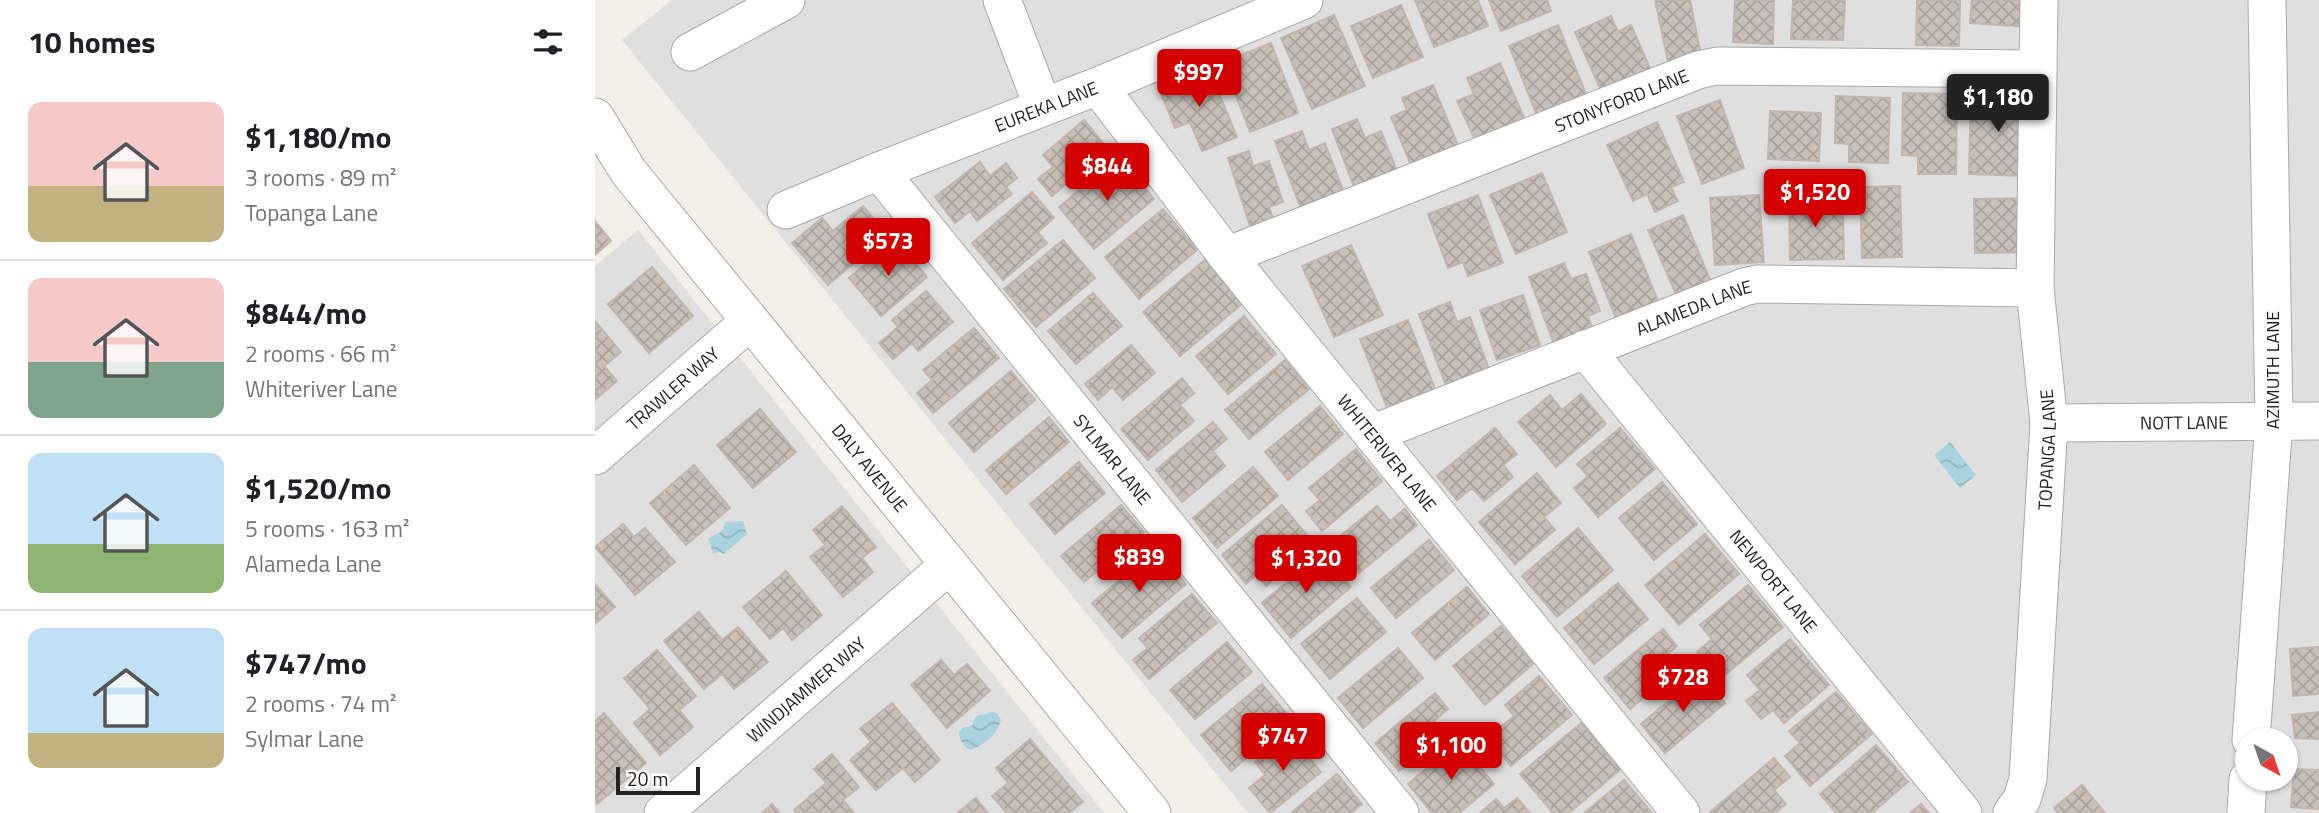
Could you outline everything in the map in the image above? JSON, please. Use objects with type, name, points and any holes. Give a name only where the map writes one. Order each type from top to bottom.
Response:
[{"type":"street","points":[[689,52],[786,0]]},
{"type":"street","points":[[1002,0],[1043,107]]},
{"type":"street","name":"EUREKA LANE","points":[[786,210],[1098,86],[1304,0]]},
{"type":"street","name":"TOPANGA LANE","points":[[2012,813],[2022,799],[2028,779],[2049,423],[2035,288],[2039,0]]},
{"type":"street","name":"AZIMUTH LANE","points":[[2252,728],[2274,421],[2267,0]]},
{"type":"street","name":"STONYFORD LANE","points":[[1227,256],[1698,70],[1717,65],[2038,69]]},
{"type":"street","name":"WHITERIVER LANE","points":[[1098,86],[1227,256],[1681,813]]},
{"type":"street","name":"DALY AVENUE","points":[[595,117],[628,171],[1151,813]]},
{"type":"street","name":"SYLMAR LANE","points":[[879,171],[1400,813]]},
{"type":"street","name":"ALAMEDA LANE","points":[[1372,434],[1757,284],[2035,288]]},
{"type":"street","name":"TRAWLER WAY","points":[[595,456],[750,321]]},
{"type":"street","name":"NEWPORT LANE","points":[[1585,349],[1963,813]]},
{"type":"street","name":"NOTT LANE","points":[[2049,423],[2319,421]]},
{"type":"street","name":"WINDJAMMER WAY","points":[[663,813],[949,565]]},
{"type":"street","points":[[2246,813],[2247,791]]},
{"type":"shaded area","points":[[672,0],[2319,0],[2319,813],[1248,813],[622,40]]},
{"type":"shaded area","points":[[638,230],[1104,813],[595,813],[595,266]]},
{"type":"water","points":[[1950,442],[1976,475],[1960,488],[1934,455]]},
{"type":"water","points":[[743,521],[747,534],[724,554],[713,553],[708,539],[722,531],[725,522]]},
{"type":"water","points":[[997,713],[1001,720],[997,730],[976,748],[971,750],[966,747],[959,732],[962,728],[972,726],[977,716]]},
{"type":"building","points":[[1415,0],[1478,0],[1488,26],[1434,47]]},
{"type":"building","points":[[1489,0],[1547,0],[1551,11],[1501,31]]},
{"type":"building","points":[[1655,0],[1690,0],[1701,55],[1668,62]]},
{"type":"building","points":[[1735,0],[1774,0],[1773,44],[1733,42]]},
{"type":"building","points":[[1793,0],[1845,0],[1843,40],[1791,39]]},
{"type":"building","points":[[1917,0],[1960,0],[1959,46],[1916,45]]},
{"type":"building","points":[[1972,0],[2032,0],[2030,27],[1970,23]]},
{"type":"building","points":[[1401,5],[1423,57],[1373,78],[1351,26]]},
{"type":"building","points":[[1334,15],[1365,86],[1312,109],[1281,38]]},
{"type":"building","points":[[1611,16],[1618,32],[1631,25],[1650,68],[1639,73],[1641,79],[1603,95],[1575,32]]},
{"type":"building","points":[[1558,25],[1588,99],[1539,120],[1509,46]]},
{"type":"building","points":[[1271,43],[1298,113],[1250,132],[1223,62]]},
{"type":"building","points":[[1500,63],[1526,122],[1477,144],[1457,101],[1474,94],[1467,78]]},
{"type":"building","points":[[1209,69],[1237,137],[1202,151],[1190,122],[1175,128],[1159,89]]},
{"type":"building","points":[[1433,85],[1460,150],[1413,170],[1391,117],[1407,110],[1402,98]]},
{"type":"building","points":[[1971,92],[2027,94],[2025,176],[1969,174]]},
{"type":"building","points":[[1903,93],[1957,94],[1956,174],[1918,174],[1918,156],[1902,155]]},
{"type":"building","points":[[1836,96],[1890,98],[1888,163],[1849,162],[1849,144],[1835,143]]},
{"type":"building","points":[[1720,100],[1744,168],[1702,184],[1677,116]]},
{"type":"building","points":[[1770,111],[1821,113],[1819,161],[1768,159]]},
{"type":"building","points":[[1357,119],[1365,138],[1381,131],[1399,176],[1356,192],[1332,129]]},
{"type":"building","points":[[1084,120],[1108,149],[1052,196],[1038,179],[1053,167],[1043,155]]},
{"type":"building","points":[[1657,122],[1684,182],[1671,187],[1678,201],[1655,212],[1647,194],[1633,201],[1607,145]]},
{"type":"building","points":[[1302,131],[1309,150],[1325,143],[1346,198],[1303,214],[1275,141]]},
{"type":"building","points":[[1249,151],[1253,166],[1269,161],[1283,202],[1269,207],[1275,224],[1252,232],[1228,158]]},
{"type":"building","points":[[1119,156],[1154,199],[1094,249],[1059,207]]},
{"type":"building","points":[[980,162],[990,176],[1006,163],[1017,178],[1006,187],[1012,194],[977,221],[970,211],[955,223],[935,197]]},
{"type":"building","points":[[1542,173],[1567,232],[1516,254],[1490,195]]},
{"type":"building","points":[[1900,186],[1902,257],[1862,258],[1860,187]]},
{"type":"building","points":[[1032,192],[1054,218],[1038,232],[1047,243],[1003,280],[972,243]]},
{"type":"building","points":[[1478,195],[1503,263],[1468,276],[1463,262],[1448,268],[1428,214]]},
{"type":"building","points":[[1759,195],[1764,262],[1715,265],[1710,198]]},
{"type":"building","points":[[1832,195],[1832,213],[1843,212],[1844,259],[1790,260],[1789,196]]},
{"type":"building","points":[[2032,198],[2033,252],[1975,253],[1974,199]]},
{"type":"building","points":[[863,206],[887,235],[828,285],[792,243],[822,218],[833,231]]},
{"type":"building","points":[[1163,209],[1197,250],[1139,299],[1105,257]]},
{"type":"building","points":[[1683,215],[1712,284],[1678,299],[1648,230]]},
{"type":"building","points":[[595,221],[611,241],[595,255]]},
{"type":"building","points":[[1631,234],[1660,306],[1618,323],[1589,252]]},
{"type":"building","points":[[896,239],[927,277],[881,316],[849,278]]},
{"type":"building","points":[[1063,240],[1095,278],[1036,327],[1004,289]]},
{"type":"building","points":[[1351,245],[1383,315],[1334,337],[1302,266]]},
{"type":"building","points":[[1205,260],[1242,304],[1180,356],[1143,312]]},
{"type":"building","points":[[1564,263],[1571,279],[1586,274],[1600,311],[1588,316],[1594,332],[1555,347],[1529,277]]},
{"type":"building","points":[[652,267],[693,316],[649,353],[608,304]]},
{"type":"building","points":[[926,291],[953,322],[918,351],[912,343],[893,359],[879,343],[898,327],[892,320]]},
{"type":"building","points":[[1093,293],[1122,326],[1076,364],[1048,331]]},
{"type":"building","points":[[1523,295],[1540,345],[1497,360],[1480,310]]},
{"type":"building","points":[[1450,302],[1457,322],[1470,317],[1491,375],[1448,391],[1419,314]]},
{"type":"building","points":[[1244,316],[1276,354],[1228,394],[1196,356]]},
{"type":"building","points":[[1408,320],[1437,394],[1389,413],[1360,339]]},
{"type":"building","points":[[595,321],[621,352],[604,366],[617,381],[595,400]]},
{"type":"building","points":[[974,328],[999,358],[933,413],[917,393],[932,380],[923,370]]},
{"type":"building","points":[[1131,345],[1155,373],[1123,400],[1112,387],[1098,400],[1085,384]]},
{"type":"building","points":[[1285,360],[1309,389],[1249,439],[1225,410]]},
{"type":"building","points":[[1011,371],[1035,400],[974,452],[949,423]]},
{"type":"building","points":[[1182,378],[1194,393],[1180,405],[1194,421],[1148,460],[1121,429]]},
{"type":"building","points":[[1581,394],[1606,424],[1556,467],[1518,422],[1550,395],[1562,410]]},
{"type":"building","points":[[1320,406],[1343,434],[1288,480],[1265,452]]},
{"type":"building","points":[[760,409],[796,452],[753,488],[717,445]]},
{"type":"building","points":[[1049,417],[1069,442],[1006,494],[986,470]]},
{"type":"building","points":[[1213,422],[1227,439],[1213,451],[1225,466],[1182,502],[1156,470]]},
{"type":"building","points":[[1495,428],[1517,454],[1503,465],[1513,477],[1484,501],[1472,488],[1457,500],[1437,476]]},
{"type":"building","points":[[1620,428],[1655,469],[1598,517],[1574,488],[1588,476],[1577,464]]},
{"type":"building","points":[[1356,449],[1382,481],[1322,531],[1306,511],[1320,500],[1309,488]]},
{"type":"building","points":[[1079,462],[1105,493],[1055,534],[1030,504]]},
{"type":"building","points":[[694,465],[730,508],[686,545],[650,503]]},
{"type":"building","points":[[1253,467],[1278,496],[1217,548],[1193,518]]},
{"type":"building","points":[[1537,473],[1561,503],[1544,517],[1555,530],[1515,564],[1479,522]]},
{"type":"building","points":[[1662,482],[1697,524],[1654,560],[1619,518]]},
{"type":"building","points":[[1121,505],[1144,532],[1084,582],[1061,556]]},
{"type":"building","points":[[1282,505],[1315,545],[1266,586],[1257,574],[1246,584],[1222,555]]},
{"type":"building","points":[[842,506],[876,547],[862,558],[873,572],[843,597],[810,557],[825,545],[813,530]]},
{"type":"building","points":[[1377,506],[1390,521],[1405,509],[1417,525],[1359,573],[1333,542]]},
{"type":"building","points":[[623,524],[634,537],[645,528],[675,562],[635,595],[595,547]]},
{"type":"building","points":[[1578,528],[1613,570],[1557,617],[1522,576]]},
{"type":"building","points":[[1705,534],[1739,574],[1679,625],[1645,585]]},
{"type":"building","points":[[1429,540],[1454,570],[1396,618],[1371,588]]},
{"type":"building","points":[[1157,549],[1186,584],[1122,638],[1092,603]]},
{"type":"building","points":[[1322,553],[1351,587],[1291,638],[1262,603]]},
{"type":"building","points":[[786,571],[822,615],[792,640],[783,628],[770,639],[743,607]]},
{"type":"building","points":[[1618,583],[1648,619],[1594,664],[1564,628]]},
{"type":"building","points":[[595,584],[615,607],[595,624]]},
{"type":"building","points":[[1748,585],[1783,627],[1720,679],[1697,652],[1712,639],[1700,625]]},
{"type":"building","points":[[1467,587],[1489,614],[1435,660],[1412,633]]},
{"type":"building","points":[[1192,594],[1217,623],[1149,679],[1133,660],[1148,648],[1139,638]]},
{"type":"building","points":[[1357,598],[1386,632],[1330,679],[1301,644]]},
{"type":"building","points":[[699,612],[722,640],[738,627],[768,662],[734,689],[722,674],[704,689],[664,641]]},
{"type":"building","points":[[1501,626],[1533,664],[1485,705],[1453,666]]},
{"type":"building","points":[[1663,629],[1677,646],[1665,656],[1677,670],[1630,709],[1604,678]]},
{"type":"building","points":[[1790,639],[1829,685],[1784,723],[1773,710],[1761,719],[1746,701],[1760,690],[1747,675]]},
{"type":"building","points":[[1227,642],[1252,672],[1195,719],[1170,690]]},
{"type":"building","points":[[2319,647],[2319,694],[2293,696],[2290,649]]},
{"type":"building","points":[[1398,648],[1423,678],[1363,728],[1338,698]]},
{"type":"building","points":[[657,650],[696,696],[679,710],[693,727],[660,755],[634,723],[650,709],[624,678]]},
{"type":"building","points":[[941,660],[954,675],[967,664],[990,691],[947,728],[911,685]]},
{"type":"building","points":[[1701,674],[1725,703],[1665,753],[1641,724]]},
{"type":"building","points":[[1539,676],[1572,715],[1511,766],[1487,738],[1514,716],[1505,705]]},
{"type":"building","points":[[1262,684],[1292,720],[1231,771],[1201,735]]},
{"type":"building","points":[[1836,692],[1872,734],[1810,786],[1785,756],[1800,743],[1789,731]]},
{"type":"building","points":[[1435,693],[1448,709],[1433,722],[1443,734],[1399,771],[1375,743]]},
{"type":"building","points":[[892,703],[940,760],[915,782],[903,768],[876,790],[850,760],[871,742],[860,729]]},
{"type":"building","points":[[2319,712],[2319,739],[2298,738],[2298,728],[2294,728],[2292,715]]},
{"type":"building","points":[[604,713],[646,763],[597,804],[595,721]]},
{"type":"building","points":[[1581,723],[1620,770],[1569,813],[1553,813],[1520,774]]},
{"type":"building","points":[[1289,733],[1321,772],[1270,813],[1249,788],[1265,775],[1255,762]]},
{"type":"building","points":[[1030,739],[1083,802],[1069,813],[1007,813],[992,796],[1008,783],[996,768]]},
{"type":"building","points":[[1459,742],[1494,784],[1459,813],[1432,813],[1408,784]]},
{"type":"building","points":[[1876,745],[1908,782],[1872,813],[1836,813],[1820,794]]},
{"type":"building","points":[[832,754],[859,787],[843,800],[854,813],[796,813],[794,810],[826,783],[814,769]]},
{"type":"building","points":[[1774,758],[1790,777],[1774,790],[1786,804],[1775,813],[1709,813]]},
{"type":"building","points":[[2298,769],[2319,770],[2319,809],[2291,807],[2292,791],[2298,791]]},
{"type":"building","points":[[1337,774],[1362,804],[1351,813],[1291,813]]},
{"type":"building","points":[[1624,780],[1652,813],[1584,813]]},
{"type":"building","points":[[2082,785],[2105,813],[2058,813],[2054,808]]},
{"type":"building","points":[[976,798],[988,813],[957,813]]},
{"type":"building","points":[[1517,798],[1530,813],[1480,813],[1496,799],[1504,808]]},
{"type":"building","points":[[772,804],[780,813],[762,813]]},
{"type":"building","points":[[1921,804],[1929,813],[1910,813]]}]
